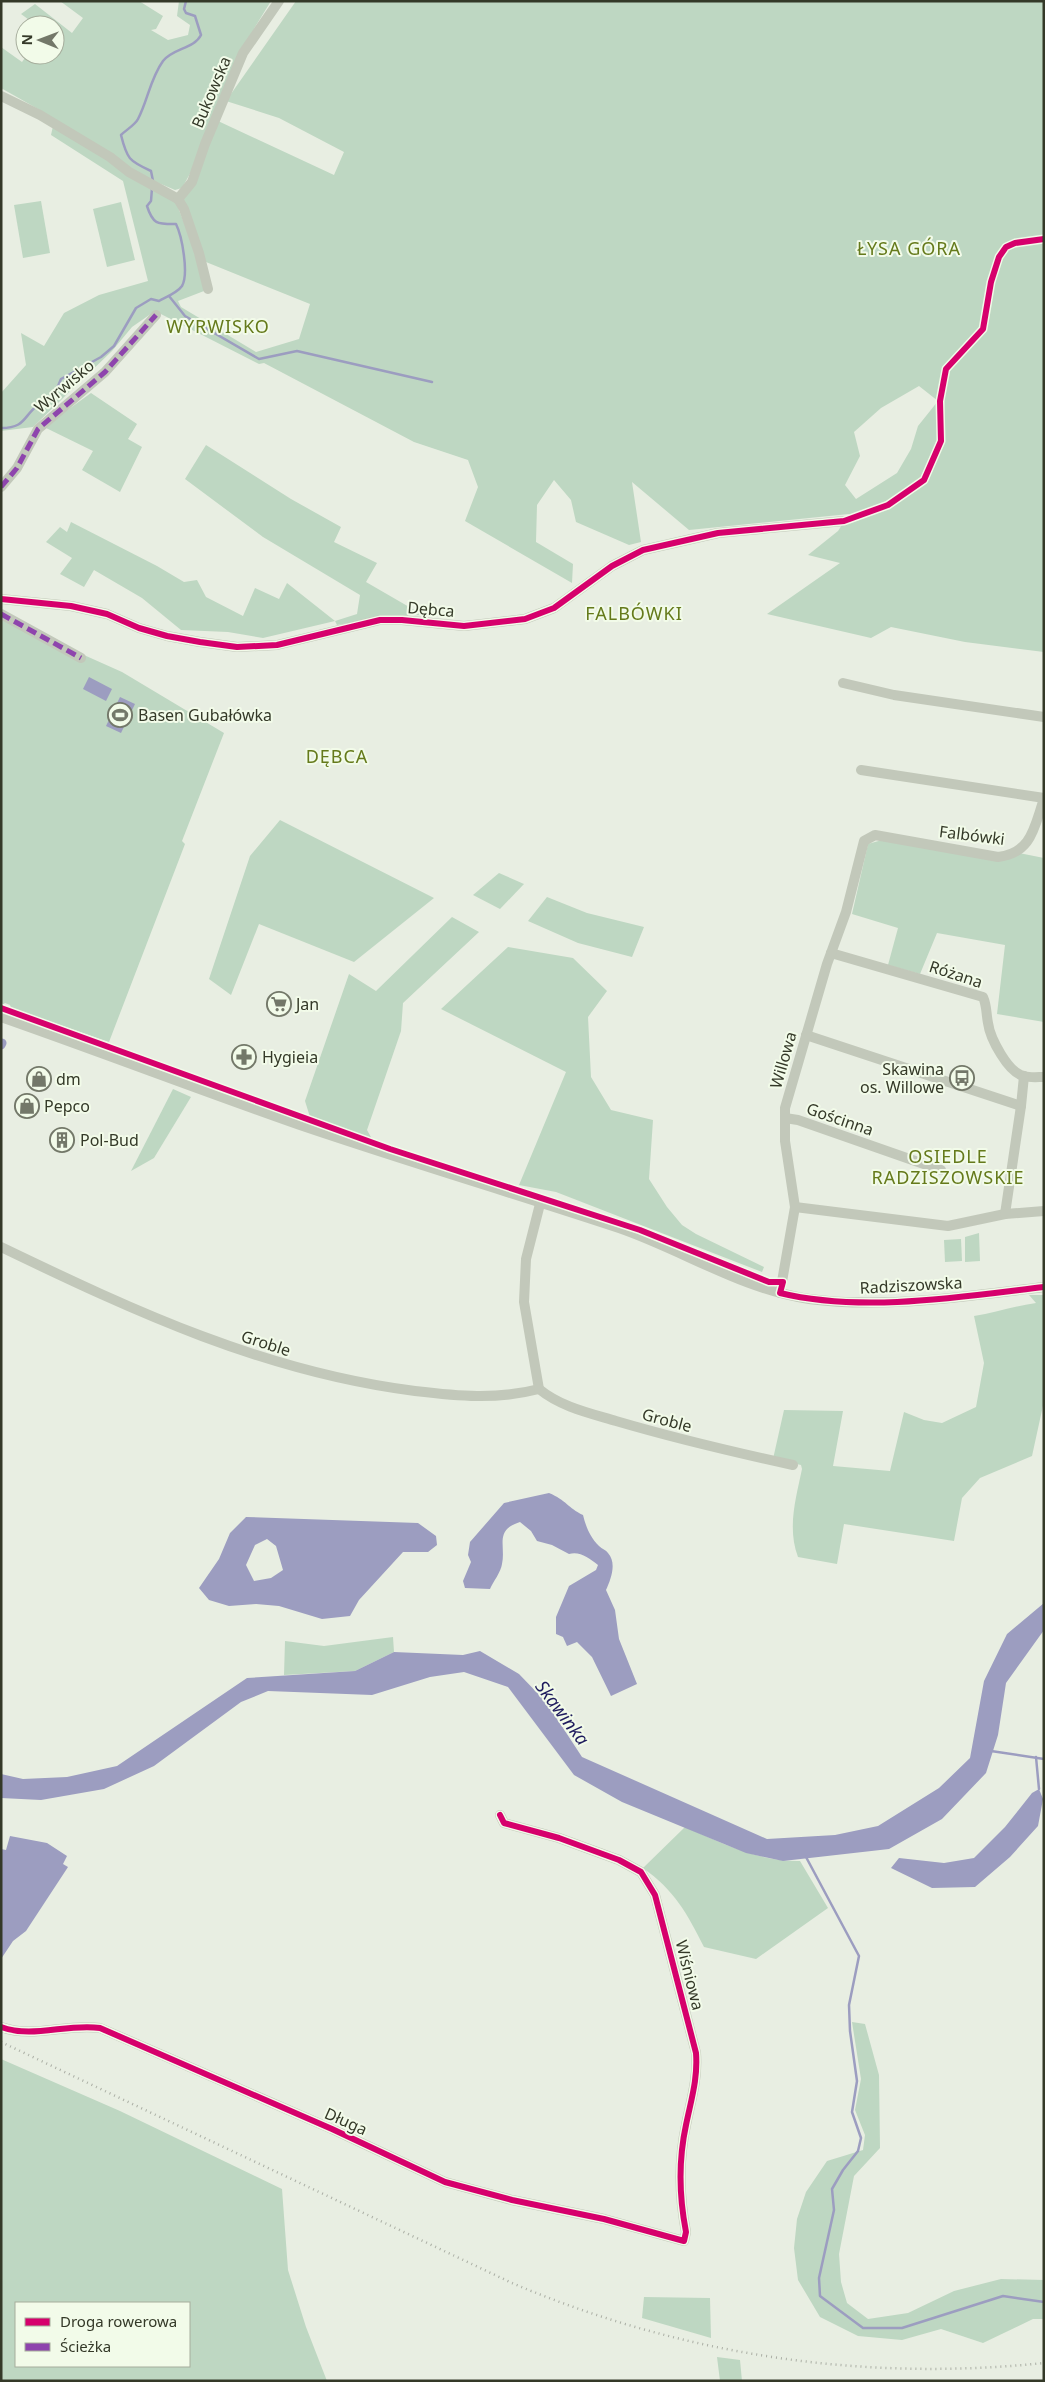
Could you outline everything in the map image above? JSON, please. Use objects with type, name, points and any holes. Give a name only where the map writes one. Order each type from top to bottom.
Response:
[{"type":"street","name":"Bukowska","points":[[178,199],[192,182],[205,144],[244,53],[278,1]]},
{"type":"street","points":[[1,96],[40,115],[110,157],[129,172],[178,199],[184,209],[200,253],[208,288]]},
{"type":"street","name":"Wyrwisko","points":[[1,487],[17,468],[38,429],[105,372],[156,315]]},
{"type":"street","name":"Dębca","points":[[1,599],[71,606],[107,614],[139,628],[167,636],[200,642],[237,647],[277,645],[380,620],[402,620],[464,626],[525,619],[554,608],[612,566],[643,550],[718,533],[844,521]]},
{"type":"street","points":[[1,614],[81,658]]},
{"type":"street","points":[[844,683],[894,695],[1044,717]]},
{"type":"street","name":"Falbówki","points":[[861,770],[1044,799],[1024,847],[1013,855],[998,857],[875,835],[864,841]]},
{"type":"street","name":"Willowa","points":[[780,1293],[794,1207],[785,1141],[785,1108],[831,953],[846,912],[864,841]]},
{"type":"street","name":"Różana","points":[[831,953],[983,996],[987,1008],[989,1029],[1002,1055],[1015,1072],[1024,1076]]},
{"type":"street","name":"Radziszowska","points":[[1,1016],[290,1122],[641,1236],[711,1267],[780,1293],[818,1300],[858,1301],[954,1298],[1044,1287]]},
{"type":"street","points":[[806,1035],[1021,1106]]},
{"type":"street","points":[[1005,1214],[1024,1076],[1044,1076]]},
{"type":"street","name":"Gościnna","points":[[785,1118],[798,1120],[941,1170]]},
{"type":"street","points":[[539,1389],[524,1302],[526,1259],[540,1204]]},
{"type":"street","points":[[794,1207],[948,1226],[1005,1214],[1044,1211]]},
{"type":"street","name":"Groble","points":[[1,1247],[110,1299],[246,1354],[295,1368],[378,1386],[469,1398],[523,1393],[539,1389],[550,1398],[571,1407],[660,1434],[793,1465]]},
{"type":"street","name":"Wiśniowa","points":[[500,1815],[504,1823],[559,1838],[636,1868],[648,1880],[655,1894],[694,2045],[698,2070],[681,2150],[679,2180],[686,2232],[684,2241]]},
{"type":"street","name":"Długa","points":[[1,2027],[13,2031],[33,2032],[79,2026],[100,2028],[332,2129],[445,2182],[512,2200],[604,2219],[684,2241]]},
{"type":"green space","points":[[60,1],[139,1],[163,16],[156,29],[151,30],[168,40],[188,35],[190,25],[177,16],[179,1],[271,1],[255,27],[192,170],[182,188],[175,190],[140,175],[45,113],[1,88],[1,47],[15,57],[15,65],[65,65],[65,28],[72,33],[83,18]]},
{"type":"green space","points":[[296,1],[1044,1],[1044,652],[965,642],[891,627],[871,638],[767,614],[840,563],[808,555],[838,531],[849,514],[689,530],[632,482],[641,542],[629,545],[576,522],[571,500],[554,480],[537,505],[536,542],[573,564],[572,583],[465,521],[478,487],[468,460],[414,442],[264,363],[259,364],[155,311],[132,327],[112,351],[33,427],[1,431],[1,393],[26,365],[21,333],[44,346],[64,313],[99,295],[148,281],[123,181],[51,135],[53,126],[176,202],[195,251],[204,291],[178,301],[181,307],[256,352],[299,339],[310,304],[206,262],[182,200],[218,121],[334,175],[344,152],[279,118],[226,101]],"holes":[[[919,386],[938,401],[918,426],[911,449],[897,473],[856,499],[845,485],[860,456],[854,432],[881,408]]]},
{"type":"green space","points":[[35,4],[49,15],[21,14]]},
{"type":"green space","points":[[41,201],[50,253],[23,258],[14,205]]},
{"type":"green space","points":[[121,202],[135,260],[107,267],[93,209]]},
{"type":"green space","points":[[91,393],[137,424],[128,439],[142,447],[120,492],[82,470],[93,451],[44,427]]},
{"type":"green space","points":[[206,445],[291,499],[341,527],[334,542],[377,563],[366,582],[423,615],[388,616],[337,625],[335,621],[357,614],[360,595],[263,537],[185,479]]},
{"type":"green space","points":[[71,522],[184,582],[197,580],[206,597],[243,616],[255,588],[279,599],[287,583],[335,621],[263,638],[228,632],[181,630],[142,598],[94,570],[84,587],[60,574],[72,558],[46,542],[60,527],[67,532]]},
{"type":"green space","points":[[1,618],[122,672],[224,733],[182,841],[185,844],[109,1042],[11,1008],[10,1005],[5,1003],[1,1006]]},
{"type":"green space","points":[[280,820],[434,898],[354,962],[259,924],[231,995],[209,979],[250,856]]},
{"type":"green space","points":[[882,840],[942,851],[1019,853],[1044,858],[1044,1022],[997,1014],[1005,945],[937,933],[920,974],[888,965],[898,928],[852,914],[868,844]]},
{"type":"green space","points":[[499,873],[524,884],[500,909],[473,895]]},
{"type":"green space","points":[[547,897],[587,913],[644,927],[632,957],[578,943],[528,921]]},
{"type":"green space","points":[[452,917],[479,932],[403,1003],[401,1031],[367,1130],[372,1139],[360,1139],[314,1121],[310,1117],[305,1101],[349,974],[376,991]]},
{"type":"green space","points":[[508,947],[573,958],[607,991],[588,1017],[591,1077],[611,1110],[653,1120],[649,1179],[667,1207],[682,1225],[696,1234],[764,1267],[762,1272],[556,1192],[519,1185],[566,1072],[441,1009]]},
{"type":"green space","points":[[173,1089],[191,1097],[154,1158],[131,1171]]},
{"type":"green space","points":[[979,1233],[980,1261],[965,1262],[965,1237]]},
{"type":"green space","points":[[961,1239],[962,1261],[945,1262],[944,1240]]},
{"type":"green space","points":[[1029,1295],[1044,1295],[1044,1401],[1032,1456],[980,1478],[962,1498],[954,1541],[844,1524],[837,1564],[798,1557],[793,1535],[793,1524],[795,1502],[802,1469],[801,1465],[773,1459],[784,1410],[843,1411],[833,1466],[890,1471],[904,1412],[924,1420],[942,1423],[976,1407],[984,1363],[974,1316],[1036,1303]]},
{"type":"green space","points":[[393,1637],[394,1652],[355,1671],[284,1675],[285,1641],[324,1646]]},
{"type":"green space","points":[[685,1827],[755,1855],[800,1861],[828,1908],[756,1959],[704,1947],[679,1903],[654,1876],[643,1868]]},
{"type":"green space","points":[[852,2022],[865,2024],[879,2075],[880,2148],[854,2176],[839,2254],[841,2282],[847,2303],[868,2319],[908,2313],[954,2291],[1001,2279],[1044,2280],[1044,2319],[1033,2319],[983,2343],[941,2329],[902,2340],[858,2336],[820,2317],[798,2280],[794,2248],[797,2219],[806,2192],[827,2161],[863,2150],[865,2135],[855,2110],[861,2079]]},
{"type":"green space","points":[[1,2059],[120,2111],[282,2189],[288,2270],[306,2327],[327,2381],[1,2381]]},
{"type":"green space","points":[[644,2297],[710,2298],[711,2338],[642,2318]]},
{"type":"green space","points":[[717,2357],[740,2360],[742,2381],[720,2381]]},
{"type":"water","name":"Basen Gubałówka","points":[[89,677],[112,689],[106,701],[83,689]]},
{"type":"water","name":"Basen Gubałówka","points":[[120,697],[135,704],[121,733],[106,726]]},
{"type":"water","points":[[549,1493],[583,1515],[587,1528],[596,1543],[611,1557],[613,1566],[606,1590],[615,1610],[619,1639],[637,1684],[611,1696],[592,1657],[577,1642],[567,1646],[563,1637],[556,1634],[556,1617],[569,1586],[596,1570],[598,1565],[595,1562],[581,1554],[569,1554],[552,1545],[537,1541],[531,1531],[520,1522],[512,1525],[504,1534],[501,1567],[490,1589],[465,1588],[463,1581],[471,1562],[468,1555],[470,1542],[504,1503]]},
{"type":"water","points":[[246,1517],[418,1523],[436,1536],[437,1545],[428,1552],[403,1552],[359,1600],[350,1616],[322,1619],[279,1606],[256,1604],[229,1606],[209,1600],[199,1588],[219,1559],[230,1533]],"holes":[[[267,1539],[276,1546],[283,1570],[271,1578],[254,1581],[246,1565],[255,1545]]]},
{"type":"water","points":[[1044,1603],[1044,1630],[1006,1683],[998,1735],[986,1773],[942,1819],[889,1849],[783,1861],[746,1853],[622,1802],[574,1775],[508,1687],[464,1672],[430,1677],[372,1695],[268,1691],[241,1702],[154,1766],[104,1789],[41,1800],[1,1798],[1,1774],[23,1779],[67,1777],[117,1766],[247,1678],[355,1671],[394,1652],[463,1655],[480,1651],[519,1674],[546,1702],[582,1757],[767,1839],[835,1835],[878,1826],[939,1788],[970,1758],[984,1681],[1007,1634]]},
{"type":"water","points":[[1039,1789],[1043,1799],[1038,1826],[1010,1857],[975,1887],[932,1888],[891,1868],[899,1858],[944,1863],[974,1858],[1005,1827],[1032,1793]]},
{"type":"water","points":[[10,1836],[47,1843],[67,1856],[63,1864],[68,1867],[26,1931],[13,1941],[1,1959],[1,1849],[6,1850]]},
{"type":"waterway","points":[[153,181],[151,171],[133,162],[127,154],[121,135],[138,119],[155,75],[163,61],[172,53],[194,43],[201,35],[195,16],[186,13],[184,9],[186,1]]},
{"type":"waterway","points":[[1,428],[20,424],[33,409],[53,398],[61,379],[101,357],[114,346],[136,308],[151,299],[159,301],[182,286],[185,264],[178,230],[176,224],[160,223],[152,217],[147,206],[151,201],[152,188]]},
{"type":"waterway","points":[[169,296],[185,316],[259,359],[297,351],[432,382]]},
{"type":"waterway","points":[[991,1751],[1044,1759]]},
{"type":"waterway","points":[[1036,1757],[1039,1789]]},
{"type":"waterway","points":[[806,1857],[859,1956],[849,2005],[850,2031],[857,2081],[852,2112],[861,2138],[858,2151],[843,2170],[832,2189],[834,2210],[819,2278],[820,2296],[863,2328],[902,2328],[1003,2296],[1044,2302]]},
{"type":"railway","points":[[1,2042],[512,2283],[576,2308],[641,2329],[707,2345],[773,2357],[840,2365],[908,2369],[976,2368],[1044,2363]]},
{"type":"marked path","points":[[1,487],[17,468],[38,429],[105,372],[156,315]]},
{"type":"marked path","points":[[1,614],[81,658]]},
{"type":"cycle path","points":[[1,599],[71,606],[107,614],[139,628],[167,636],[200,642],[237,647],[277,645],[380,620],[402,620],[464,626],[525,619],[554,608],[612,566],[643,550],[718,533],[844,521],[888,505],[924,480],[941,441],[940,401],[946,369],[983,329],[991,282],[999,257],[1006,247],[1015,243],[1044,239]]},
{"type":"cycle path","points":[[1,1008],[390,1149],[640,1230],[769,1282],[783,1282],[780,1293],[811,1299],[878,1303],[946,1299],[1044,1287]]},
{"type":"cycle path","points":[[1,2027],[25,2032],[75,2027],[100,2028],[332,2129],[445,2182],[512,2200],[604,2219],[684,2241],[686,2232],[681,2192],[681,2166],[683,2139],[695,2081],[696,2053],[655,1895],[641,1872],[619,1860],[559,1838],[504,1823],[500,1815]]},
{"type":"place","name":"Basen Gubałówka","points":[[120,715]]},
{"type":"place","name":"Jan","points":[[279,1004]]},
{"type":"place","name":"Hygieia","points":[[244,1057]]},
{"type":"place","name":"Skawina os. Willowe","points":[[962,1078]]},
{"type":"place","name":"dm","points":[[39,1079]]},
{"type":"place","name":"Pepco","points":[[27,1106]]},
{"type":"place","name":"Pol-Bud","points":[[62,1140]]},
{"type":"district","name":"ŁYSA GÓRA","points":[[909,249]]},
{"type":"district","name":"WYRWISKO","points":[[218,327]]},
{"type":"district","name":"FALBÓWKI","points":[[634,614]]},
{"type":"district","name":"DĘBCA","points":[[337,757]]},
{"type":"district","name":"OSIEDLE RADZISZOWSKIE","points":[[948,1167]]},
{"type":"water label","name":"Skawinka","points":[[562,1713]]}]
